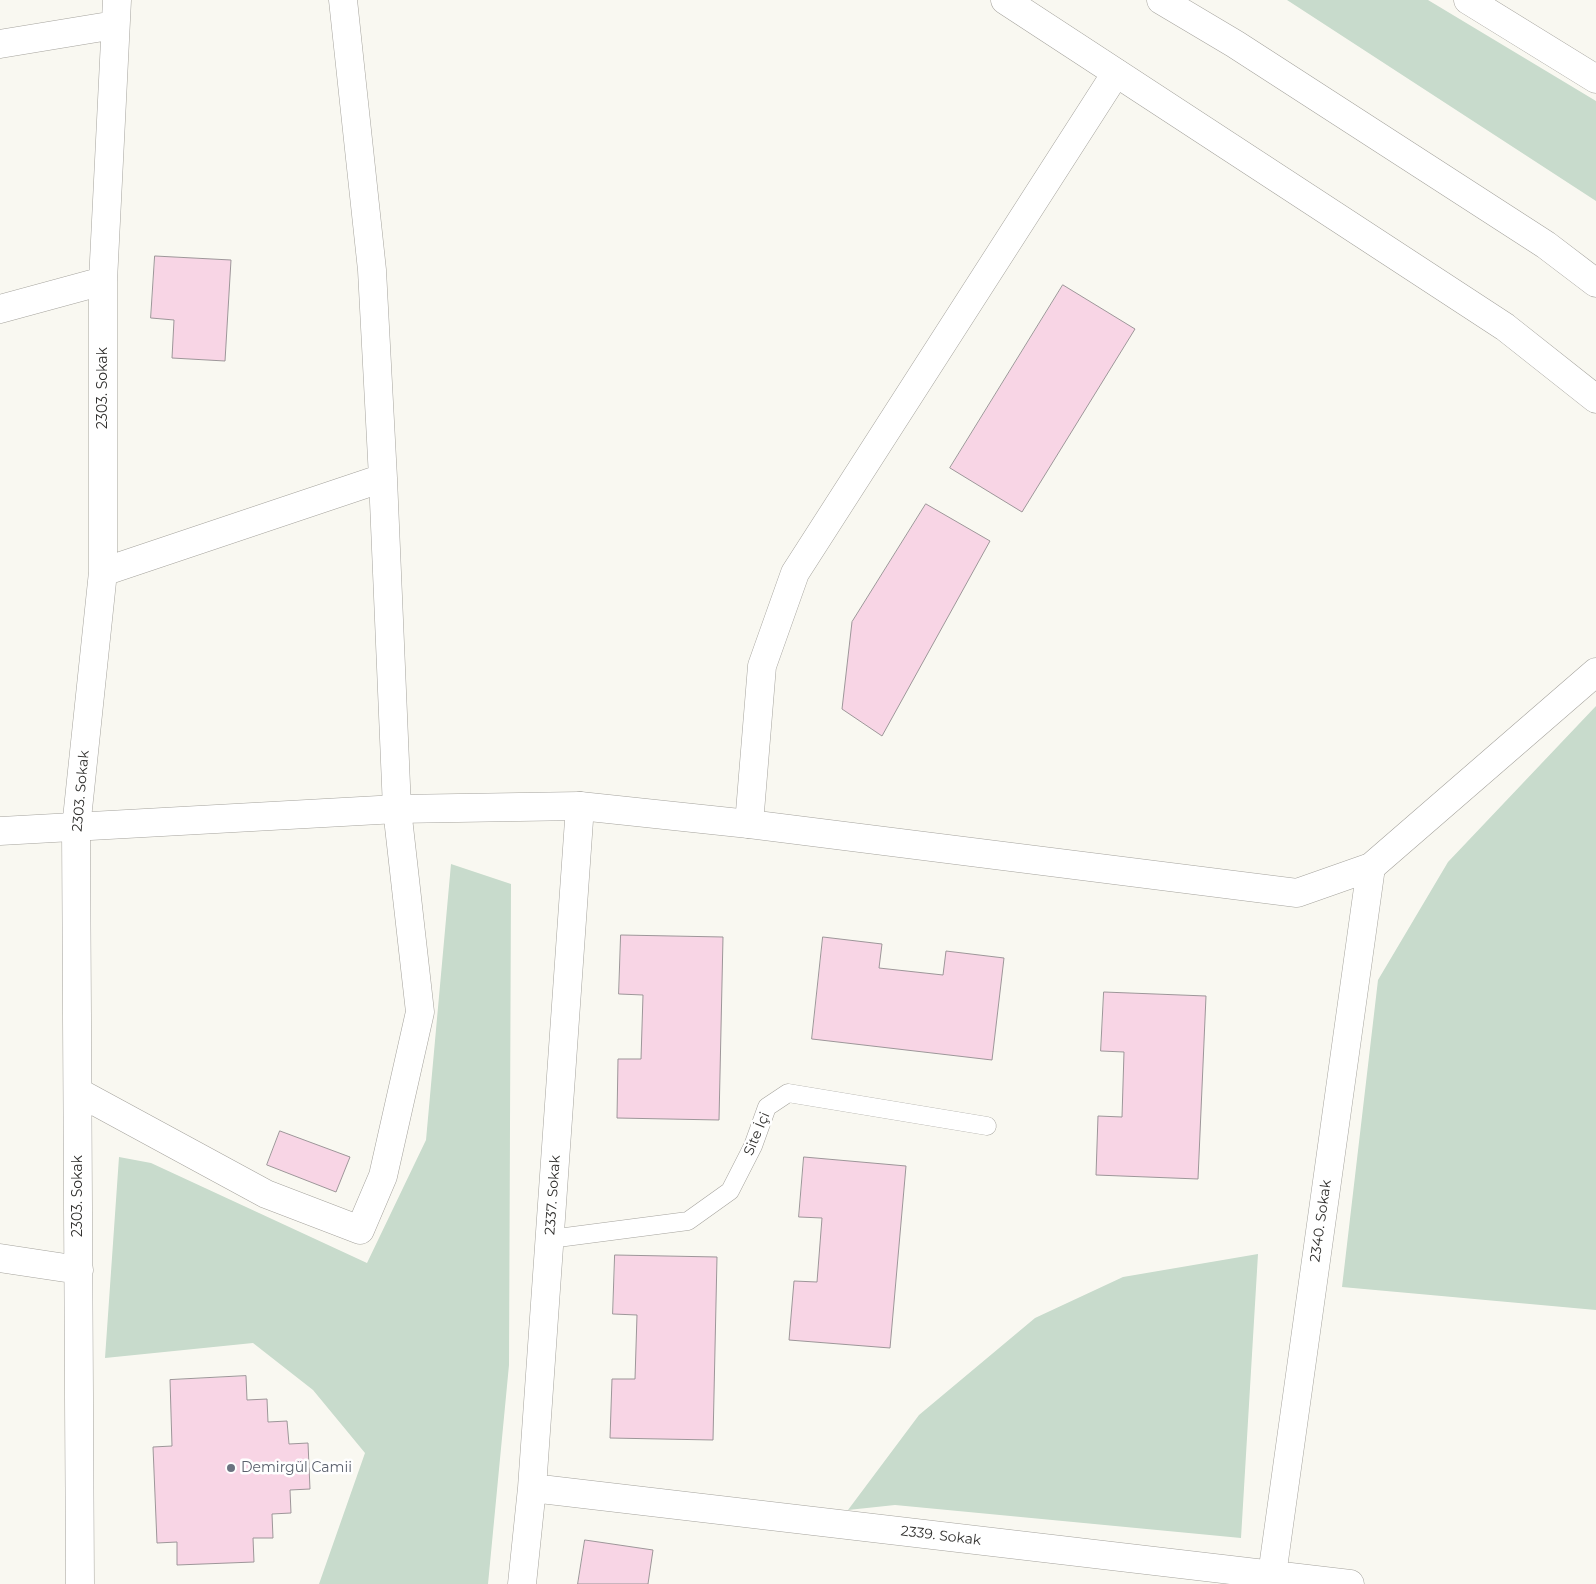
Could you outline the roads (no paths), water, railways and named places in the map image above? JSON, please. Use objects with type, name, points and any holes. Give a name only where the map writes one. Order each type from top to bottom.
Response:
[{"type":"street","points":[[78,1092],[266,1194],[360,1230],[383,1176],[420,1012],[397,810],[372,270],[343,0]]},
{"type":"street","points":[[1004,0],[1506,327],[1596,399]]},
{"type":"street","points":[[1161,0],[1235,44],[1537,239],[1596,284]]},
{"type":"street","points":[[1468,0],[1596,79]]},
{"type":"street","points":[[0,44],[116,12]]},
{"type":"street","name":"2303. Sokak","points":[[80,1584],[76,828],[103,572],[103,281],[116,12]]},
{"type":"street","points":[[749,824],[762,666],[795,573],[1116,73]]},
{"type":"street","points":[[0,309],[103,281]]},
{"type":"street","points":[[103,572],[383,478]]},
{"type":"street","points":[[0,831],[397,810],[580,806],[749,824],[1296,893],[1371,867],[1596,672]]},
{"type":"street","name":"2337. Sokak","points":[[522,1584],[532,1488],[580,806]]},
{"type":"street","name":"2340. Sokak","points":[[1272,1575],[1371,867]]},
{"type":"street","points":[[0,1258],[79,1270]]},
{"type":"street","name":"2339. Sokak","points":[[532,1488],[1350,1584]]},
{"type":"lane","name":"Site İçi","points":[[550,1238],[688,1222],[730,1191],[753,1146],[767,1108],[788,1093],[987,1126]]},
{"type":"place","name":"Demirgül Camii","points":[[231,1468]]}]
